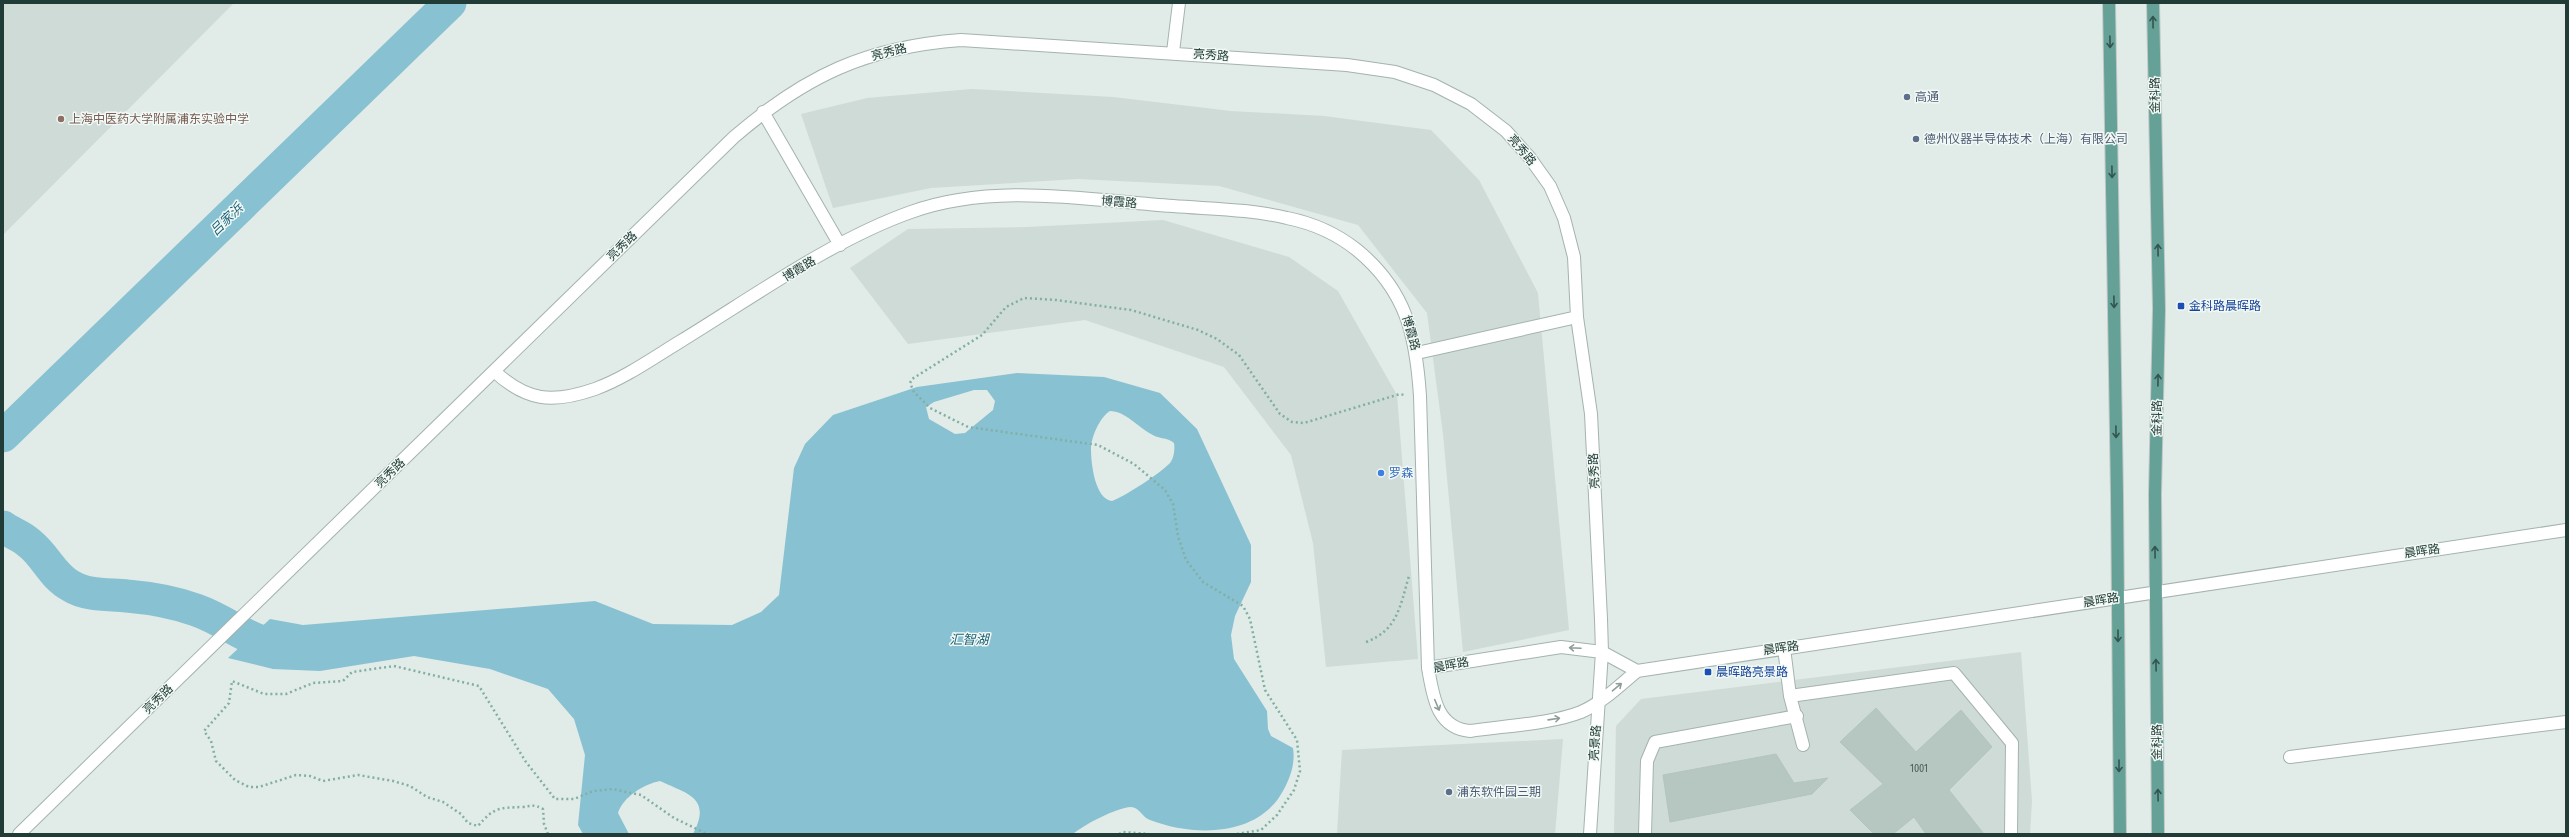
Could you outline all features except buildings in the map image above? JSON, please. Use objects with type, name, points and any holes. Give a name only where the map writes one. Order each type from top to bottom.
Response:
[{"type":"main road","points":[[2109,3],[2120,834]]},
{"type":"main road","name":"金科路","points":[[2153,3],[2159,309],[2155,494],[2158,834]]},
{"type":"street","points":[[1173,52],[1179,3]]},
{"type":"street","name":"亮秀路","points":[[24,832],[254,604],[734,137],[763,112],[797,88],[832,70],[895,49],[933,42],[992,40],[1347,65],[1394,72],[1434,86],[1471,104],[1506,131],[1530,158],[1550,186],[1564,218],[1574,257],[1577,317],[1591,414],[1602,652]]},
{"type":"street","points":[[763,112],[840,245]]},
{"type":"street","name":"博霞路","points":[[494,371],[509,385],[534,397],[552,398],[594,389],[655,357],[840,245],[913,211],[965,198],[993,196],[1093,200],[1256,213],[1288,218],[1336,235],[1373,265],[1401,304],[1411,328],[1417,353],[1428,668]]},
{"type":"street","points":[[1417,353],[1577,317]]},
{"type":"street","name":"晨晖路","points":[[1637,670],[1602,652],[1562,647],[1428,668],[1436,704],[1444,719],[1456,730],[1470,731],[1565,717],[1598,703],[1637,670],[2566,530]]},
{"type":"street","points":[[1784,648],[1790,696],[1797,716],[1803,745]]},
{"type":"street","name":"亮景路","points":[[1590,834],[1602,652]]},
{"type":"street","points":[[1790,696],[1954,673],[2012,743],[2011,834]]},
{"type":"street","points":[[1645,834],[1647,761],[1655,742],[1797,716]]},
{"type":"street","points":[[2290,757],[2566,722]]},
{"type":"path","points":[[1237,834],[1261,830],[1276,815],[1294,790],[1300,771],[1296,740],[1265,690],[1250,619],[1243,606],[1203,582],[1186,560],[1178,536],[1173,504],[1165,490],[1118,454],[1098,445],[968,427],[930,408],[910,386],[912,379],[982,335],[1006,307],[1024,298],[1056,300],[1131,310],[1198,330],[1218,339],[1239,355],[1280,414],[1292,422],[1304,424],[1400,394],[1408,396]]},
{"type":"path","points":[[1366,642],[1379,637],[1389,629],[1398,613],[1410,573]]},
{"type":"path","points":[[548,834],[544,824],[543,809],[535,804],[499,808],[491,812],[478,826],[468,823],[461,814],[443,802],[427,798],[410,786],[358,775],[323,781],[310,776],[296,775],[259,787],[249,787],[235,780],[216,761],[211,741],[204,731],[229,703],[232,681],[264,694],[286,694],[313,683],[343,681],[352,672],[394,666],[480,686],[504,728],[540,782],[555,799],[574,799],[593,791],[613,789],[640,795],[674,818],[707,834]]},
{"type":"path","points":[[1119,834],[1123,832],[1149,834]]},
{"type":"shaded area","name":"上海中医药大学附属浦东实验中学","points":[[3,3],[234,3],[3,235]]},
{"type":"shaded area","points":[[972,89],[1113,97],[1231,111],[1324,116],[1431,130],[1479,180],[1538,293],[1569,630],[1463,652],[1443,434],[1427,313],[1358,225],[1219,186],[1078,179],[931,188],[833,208],[801,114],[867,98]]},
{"type":"shaded area","points":[[1163,220],[1289,257],[1338,291],[1397,395],[1418,659],[1326,667],[1313,543],[1291,455],[1224,367],[1085,320],[908,344],[850,268],[908,229],[1027,227]]},
{"type":"shaded area","points":[[2021,652],[2032,801],[2030,834],[1614,834],[1616,726],[1641,699]]},
{"type":"shaded area","name":"浦东软件园三期","points":[[1563,739],[1555,834],[1337,834],[1342,750]]},
{"type":"water","name":"汇智湖","points":[[1017,373],[1104,377],[1160,393],[1197,429],[1251,545],[1251,582],[1235,616],[1231,635],[1234,659],[1267,711],[1268,729],[1271,736],[1293,748],[1294,755],[1288,781],[1278,799],[1266,811],[1252,821],[1236,827],[1219,830],[1184,829],[1166,825],[1148,819],[1134,807],[1131,807],[1117,810],[1101,817],[1073,834],[693,834],[700,812],[698,805],[688,794],[660,781],[647,785],[635,792],[624,802],[621,807],[618,813],[629,834],[583,834],[578,825],[585,755],[574,719],[548,689],[490,669],[414,656],[320,671],[273,669],[228,658],[270,619],[303,625],[595,601],[653,624],[732,625],[761,612],[779,595],[794,468],[805,444],[833,415],[917,387]],"holes":[[[974,390],[987,390],[995,401],[993,410],[965,433],[955,434],[929,419],[926,407],[934,402]],[[1110,411],[1126,416],[1154,436],[1174,443],[1174,453],[1170,463],[1166,467],[1134,490],[1112,501],[1106,499],[1098,488],[1093,472],[1091,449],[1091,444],[1097,428],[1106,414]]]},
{"type":"waterway","name":"吕家浜","points":[[3,436],[450,3]]},
{"type":"waterway","points":[[3,527],[20,536],[35,548],[64,582],[84,592],[144,598],[179,605],[209,615],[254,639],[279,646],[294,647]]},
{"type":"place","name":"高通","points":[[1907,97]]},
{"type":"place","name":"上海中医药大学附属浦东实验中学","points":[[61,119]]},
{"type":"place","name":"德州仪器半导体技术（上海）有限公司","points":[[1916,139]]},
{"type":"place","name":"金科路晨晖路","points":[[2181,306]]},
{"type":"place","name":"罗森","points":[[1381,473]]},
{"type":"place","name":"晨晖路亮景路","points":[[1708,672]]},
{"type":"place","name":"浦东软件园三期","points":[[1449,792]]}]
